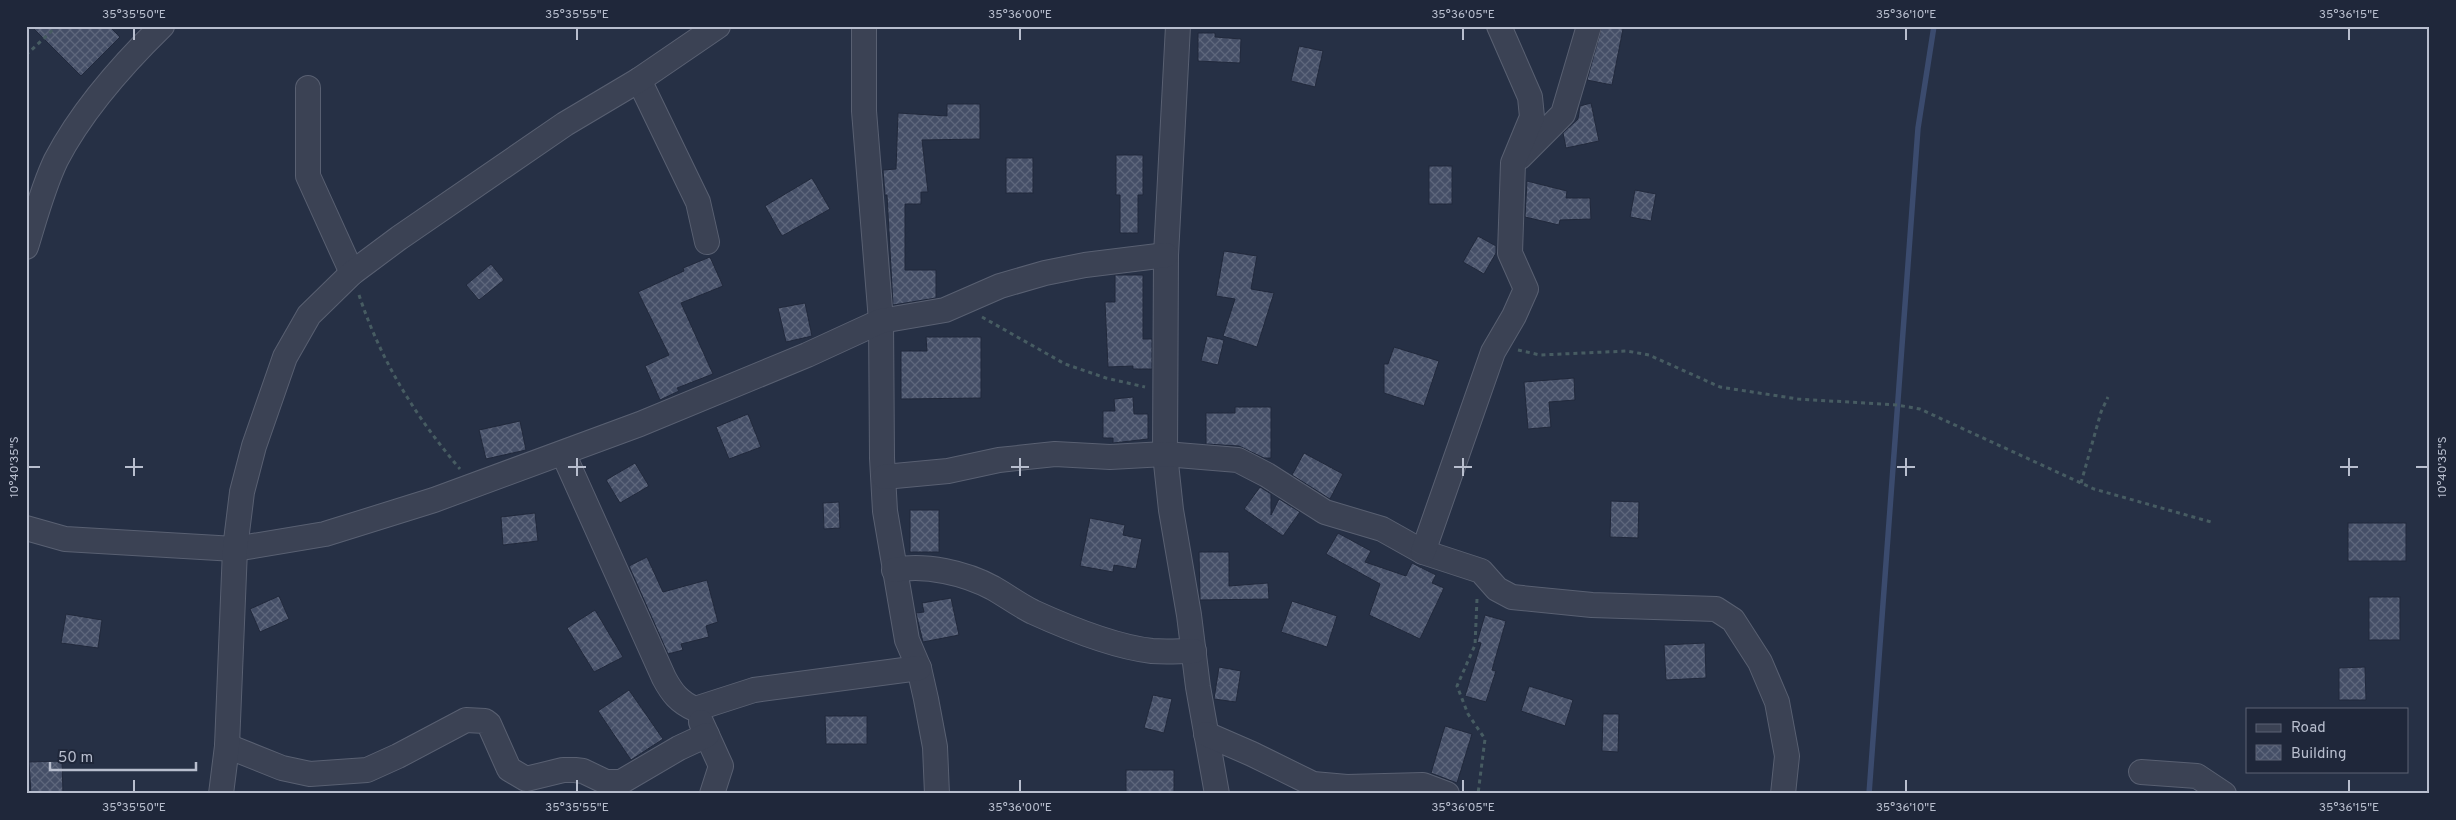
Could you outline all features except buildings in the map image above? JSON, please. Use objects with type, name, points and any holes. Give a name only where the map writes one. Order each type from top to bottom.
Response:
[{"type":"street","points":[[26,247],[48,179],[70,135],[128,62],[162,26]]},
{"type":"street","points":[[221,794],[227,746],[235,549],[242,492],[254,446],[285,357],[309,314],[352,273],[565,124],[639,80],[718,26]]},
{"type":"street","points":[[864,26],[864,111],[881,321],[886,511],[894,570],[907,640],[919,668],[935,747],[937,794]]},
{"type":"street","points":[[1178,26],[1166,255],[1165,454],[1171,510],[1217,794]]},
{"type":"street","points":[[1423,552],[1497,343],[1514,316],[1526,289],[1510,253],[1513,163],[1532,116],[1530,97],[1499,26]]},
{"type":"street","points":[[1513,163],[1563,114],[1589,26]]},
{"type":"street","points":[[639,80],[698,202],[707,242]]},
{"type":"street","points":[[308,88],[308,176],[352,273]]},
{"type":"street","points":[[26,528],[64,539],[235,549],[325,534],[434,500],[640,424],[807,355],[881,321],[945,310],[1000,286],[1045,273],[1085,264],[1166,255]]},
{"type":"street","points":[[563,453],[664,678],[674,696],[695,709],[721,766],[712,794]]},
{"type":"street","points":[[884,477],[948,471],[999,460],[1054,454],[1110,457],[1165,454],[1238,460],[1267,475],[1325,512],[1382,529],[1423,552],[1481,571],[1497,589],[1512,597],[1592,605],[1716,609],[1733,620],[1760,662],[1777,702],[1788,756],[1783,794]]},
{"type":"street","points":[[894,570],[907,567],[941,571],[970,578],[992,588],[1032,612],[1119,645],[1152,651],[1194,651]]},
{"type":"street","points":[[695,709],[754,690],[919,668]]},
{"type":"street","points":[[227,746],[282,768],[310,774],[367,770],[398,756],[459,723],[475,720],[489,724],[509,768],[526,779],[563,770],[575,770],[593,774],[606,782],[621,782],[679,748],[707,735]]},
{"type":"street","points":[[1206,734],[1252,754],[1312,784],[1347,787],[1423,785],[1447,794]]},
{"type":"street","points":[[2140,772],[2197,776],[2224,794]]},
{"type":"path","points":[[26,54],[57,26]]},
{"type":"path","points":[[352,273],[368,323],[417,416],[474,485]]},
{"type":"path","points":[[977,314],[1065,364],[1106,378],[1165,391]]},
{"type":"path","points":[[1497,343],[1530,354],[1627,351],[1649,354],[1720,387],[1798,399],[1898,405],[1920,409],[2081,483],[2211,522]]},
{"type":"path","points":[[2081,483],[2101,412],[2108,397]]},
{"type":"path","points":[[1478,794],[1485,739],[1468,714],[1457,686],[1475,645],[1476,605],[1481,571]]},
{"type":"waterway","points":[[1869,794],[1918,128],[1934,26]]}]
